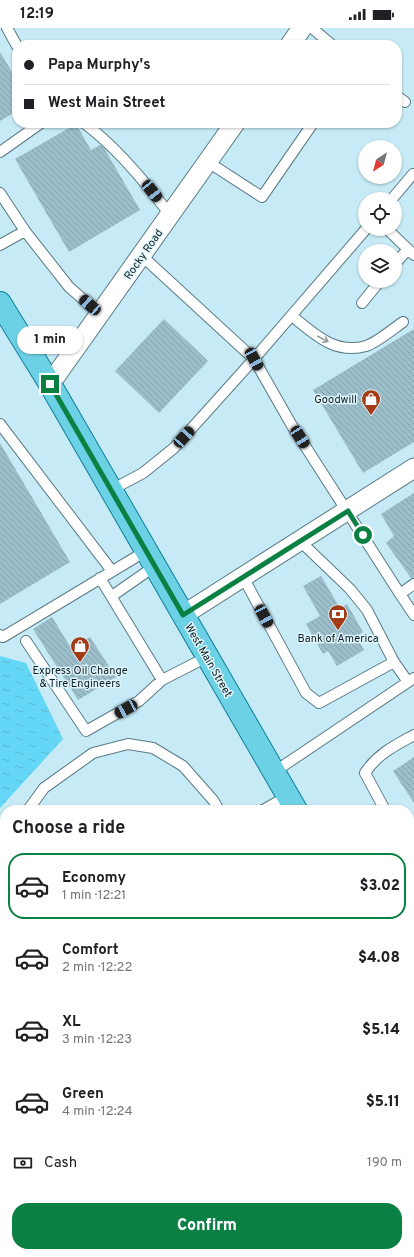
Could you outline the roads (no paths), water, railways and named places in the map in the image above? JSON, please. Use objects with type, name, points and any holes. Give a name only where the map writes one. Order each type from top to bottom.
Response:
[{"type":"main road","name":"West Main Street","points":[[0,303],[50,384],[292,803]]},
{"type":"street","points":[[294,40],[302,28]]},
{"type":"street","name":"Rocky Road","points":[[50,384],[232,128]]},
{"type":"street","points":[[183,615],[301,542],[414,468]]},
{"type":"lane","points":[[7,28],[14,40]]},
{"type":"lane","points":[[312,28],[326,40]]},
{"type":"lane","points":[[0,152],[34,128]]},
{"type":"lane","points":[[91,128],[142,180],[170,215]]},
{"type":"lane","points":[[208,162],[262,197],[310,128]]},
{"type":"lane","points":[[398,192],[413,174]]},
{"type":"lane","points":[[0,193],[25,231],[69,287],[100,314]]},
{"type":"lane","points":[[0,245],[25,231]]},
{"type":"lane","points":[[111,490],[143,473],[174,448],[292,316],[360,236]]},
{"type":"lane","points":[[394,236],[411,252],[402,259]]},
{"type":"lane","points":[[142,255],[254,359],[291,424],[414,615]]},
{"type":"lane","points":[[362,303],[374,288]]},
{"type":"lane","points":[[292,316],[316,336],[340,348],[367,346],[403,322]]},
{"type":"lane","points":[[0,424],[112,571]]},
{"type":"lane","points":[[274,772],[411,680],[394,662],[366,610],[350,590],[301,542]]},
{"type":"lane","points":[[0,635],[3,637],[112,571],[151,558]]},
{"type":"lane","points":[[112,596],[151,558]]},
{"type":"lane","points":[[243,577],[306,693],[318,703],[394,662]]},
{"type":"lane","points":[[100,578],[162,680]]},
{"type":"lane","points":[[400,594],[414,584]]},
{"type":"lane","points":[[26,641],[86,731],[139,701],[162,680],[207,657]]},
{"type":"lane","points":[[382,805],[365,773],[371,764],[385,752],[414,735]]},
{"type":"lane","points":[[32,805],[44,788],[93,753],[128,744],[153,748],[183,766],[214,800],[216,805]]},
{"type":"water","points":[[0,656],[26,663],[63,739],[3,805],[0,805]]},
{"type":"place","name":"Goodwill","points":[[371,416]]},
{"type":"place","name":"Bank of America","points":[[338,631]]},
{"type":"place","name":"Express Oil Change & Tire Engineers","points":[[80,663]]}]
